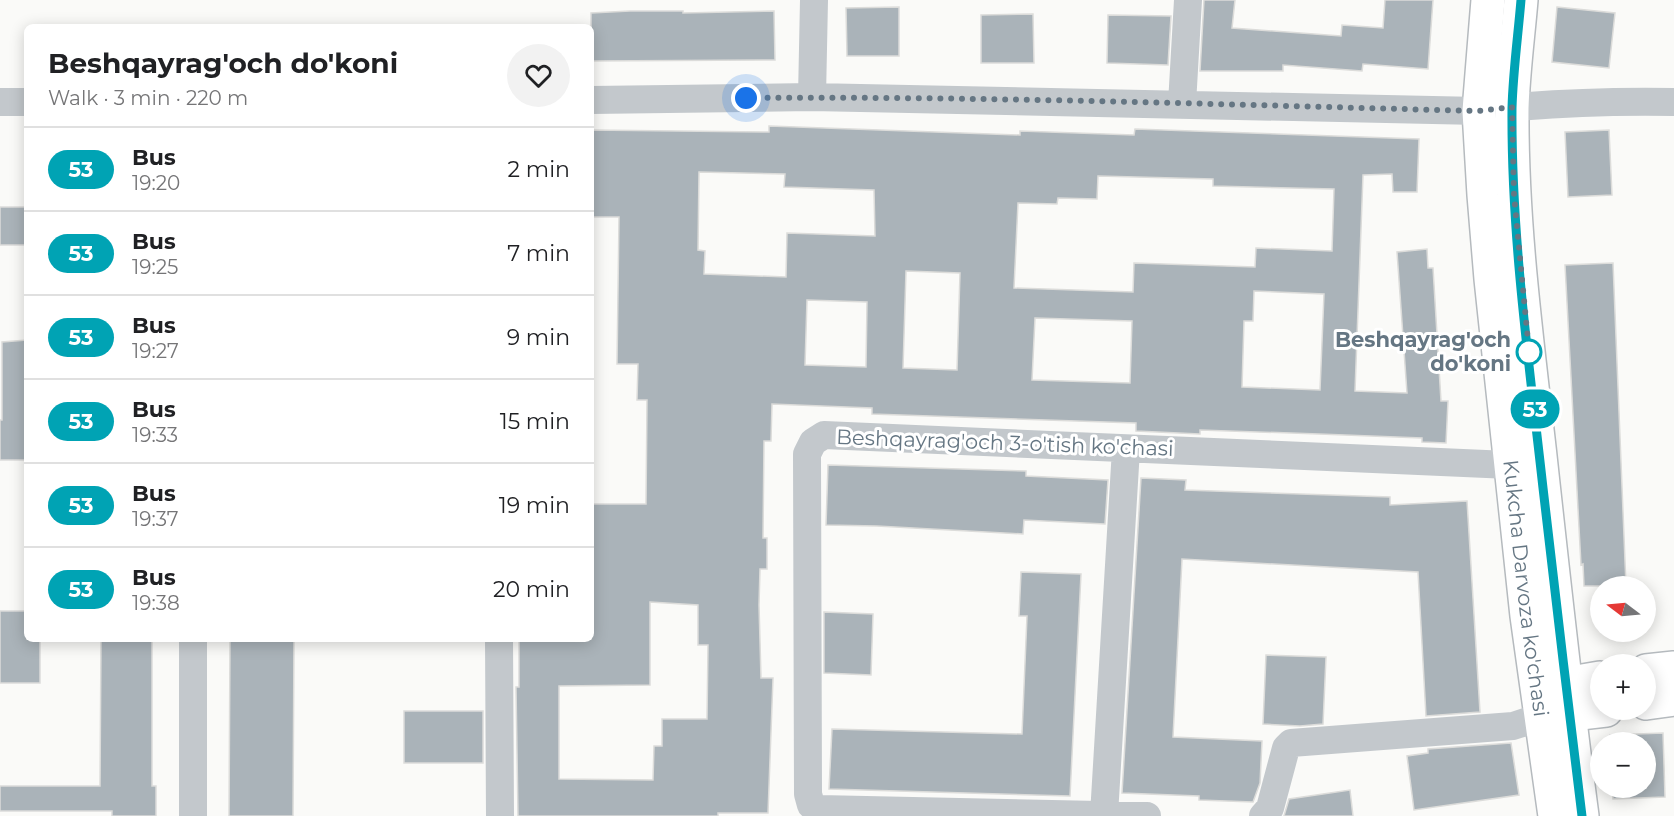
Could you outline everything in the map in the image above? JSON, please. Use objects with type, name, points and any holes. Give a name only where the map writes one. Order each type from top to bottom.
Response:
[{"type":"main road","name":"Kukcha Darvoza ko'chasi","points":[[1488,0],[1479,111],[1491,279],[1526,465],[1558,705],[1582,816]]},
{"type":"main road","name":"Kukcha Darvoza ko'chasi","points":[[1521,0],[1512,107],[1526,465]]},
{"type":"main road","points":[[1656,670],[1674,668]]},
{"type":"main road","points":[[1558,705],[1590,684]]},
{"type":"main road","points":[[1656,702],[1674,699]]},
{"type":"main road","name":"Kukcha Darvoza ko'chasi","points":[[1555,816],[1558,705]]},
{"type":"main road","points":[[1558,705],[1590,708]]},
{"type":"street","points":[[812,97],[814,0]]},
{"type":"street","points":[[1182,104],[1188,0]]},
{"type":"street","points":[[594,100],[812,97],[1479,111],[1614,101],[1674,102]]},
{"type":"street","points":[[0,102],[24,102]]},
{"type":"street","name":"Beshqayrag'och 3-o'tish ko'chasi","points":[[1147,816],[819,810],[811,805],[808,794],[807,454],[813,442],[824,435],[1526,465]]},
{"type":"street","points":[[1104,815],[1126,449]]},
{"type":"street","points":[[193,642],[193,816]]},
{"type":"street","points":[[499,642],[500,816]]},
{"type":"street","points":[[1263,816],[1270,808],[1286,748],[1291,743],[1513,726],[1558,705]]},
{"type":"building","points":[[1204,0],[1235,0],[1232,28],[1341,36],[1342,25],[1383,28],[1385,0],[1433,0],[1428,69],[1363,64],[1362,71],[1283,65],[1283,71],[1200,71]]},
{"type":"building","points":[[899,7],[899,56],[847,56],[846,8]]},
{"type":"building","points":[[1557,7],[1615,13],[1609,68],[1552,62]]},
{"type":"building","points":[[774,11],[775,60],[594,61],[594,24],[591,24],[591,13]]},
{"type":"building","points":[[1033,14],[1034,63],[981,63],[981,15]]},
{"type":"building","points":[[1108,15],[1171,16],[1168,65],[1107,63]]},
{"type":"building","points":[[769,126],[1020,135],[1020,131],[1134,135],[1135,129],[1419,139],[1417,192],[1393,192],[1392,174],[1363,175],[1355,391],[1407,393],[1397,252],[1427,249],[1428,268],[1433,268],[1441,401],[1448,401],[1446,443],[1422,442],[1422,438],[1319,434],[1200,430],[1200,434],[1136,431],[1136,423],[872,414],[872,408],[772,404],[771,441],[764,441],[763,538],[767,538],[767,569],[760,569],[759,605],[761,678],[773,678],[768,813],[718,813],[718,816],[518,816],[516,687],[519,687],[519,642],[594,642],[594,504],[646,504],[647,400],[637,400],[638,364],[617,364],[619,217],[594,217],[594,130],[769,132]],"holes":[[[699,172],[785,174],[784,187],[874,190],[875,236],[787,233],[786,277],[704,274],[705,251],[698,250]],[[1098,176],[1213,179],[1213,186],[1334,189],[1332,251],[1256,248],[1255,267],[1134,263],[1133,292],[1014,288],[1018,203],[1057,204],[1058,198],[1097,199]],[[906,271],[960,273],[957,370],[903,368]],[[1254,291],[1324,294],[1320,390],[1242,387],[1244,321],[1253,321]],[[807,300],[867,302],[866,367],[805,365]],[[1035,318],[1132,321],[1130,383],[1032,380]],[[650,602],[698,605],[698,645],[708,645],[707,719],[662,719],[662,746],[654,746],[653,780],[559,779],[559,686],[650,685]]]},
{"type":"building","points":[[1609,130],[1612,195],[1568,197],[1565,132]]},
{"type":"building","points":[[0,207],[24,207],[24,245],[0,245]]},
{"type":"building","points":[[1613,263],[1626,576],[1590,576],[1590,586],[1584,586],[1583,564],[1581,565],[1565,265]]},
{"type":"building","points":[[24,340],[24,460],[0,460],[2,342]]},
{"type":"building","points":[[828,465],[1026,471],[1026,476],[1108,480],[1105,524],[1024,520],[1023,534],[826,525]]},
{"type":"building","points":[[1141,478],[1186,480],[1185,490],[1390,497],[1390,505],[1467,501],[1480,712],[1426,716],[1418,572],[1182,559],[1173,737],[1262,741],[1260,783],[1253,802],[1199,800],[1199,796],[1122,793]]},
{"type":"building","points":[[1021,572],[1081,574],[1070,796],[829,789],[832,729],[1022,734],[1027,616],[1019,616]]},
{"type":"building","points":[[0,611],[24,611],[24,642],[40,642],[40,683],[0,683]]},
{"type":"building","points":[[824,612],[873,614],[871,675],[824,673]]},
{"type":"building","points":[[101,642],[152,642],[152,786],[156,786],[156,816],[112,816],[112,811],[0,811],[0,786],[100,786]]},
{"type":"building","points":[[230,642],[294,642],[293,816],[229,816]]},
{"type":"building","points":[[1266,655],[1326,657],[1323,724],[1300,726],[1263,724]]},
{"type":"building","points":[[404,711],[483,711],[483,763],[404,763]]},
{"type":"building","points":[[1656,733],[1663,733],[1665,797],[1656,797]]},
{"type":"building","points":[[1511,743],[1519,795],[1414,810],[1407,756],[1428,753],[1428,749]]},
{"type":"building","points":[[1350,790],[1353,816],[1284,816],[1289,799]]},
{"type":"bus line","name":"53","points":[[1521,0],[1512,107],[1514,195],[1521,285],[1568,715],[1582,816]]},
{"type":"place","name":"Beshqayrag'och do'koni","points":[[1529,352]]},
{"type":"route","points":[[746,98],[1159,103],[1479,111],[1512,107],[1514,195],[1529,352]]}]
